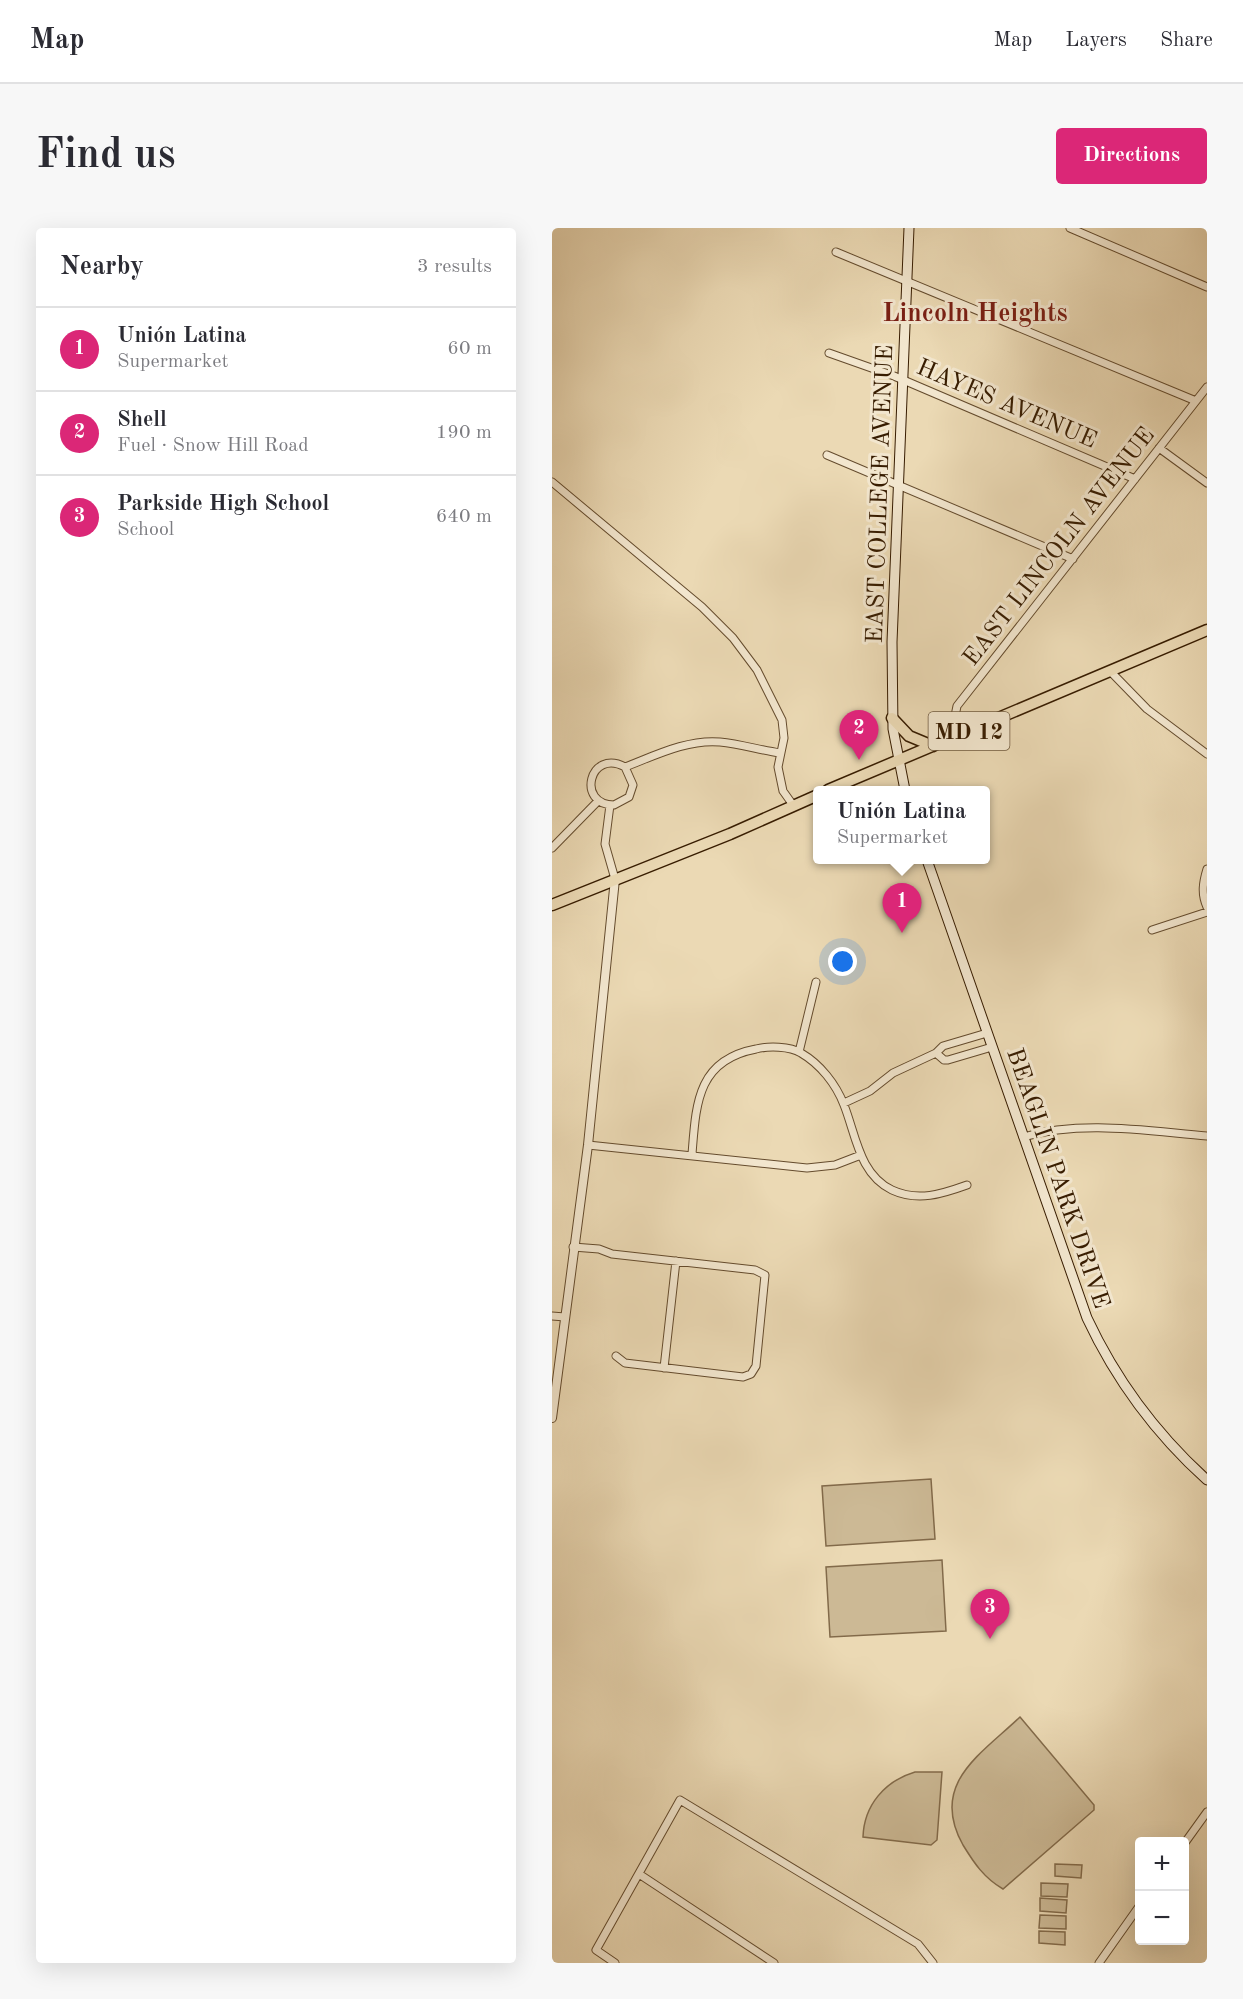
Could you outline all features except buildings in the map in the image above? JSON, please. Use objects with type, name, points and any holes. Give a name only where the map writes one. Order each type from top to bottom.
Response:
[{"type":"main road","name":"EAST COLLEGE AVENUE","points":[[897,762],[892,718],[892,642],[909,228]]},
{"type":"main road","name":"MD 12","points":[[838,786],[1207,630]]},
{"type":"main road","points":[[892,718],[909,736],[933,746]]},
{"type":"main road","points":[[897,762],[903,786]]},
{"type":"main road","points":[[552,905],[730,834],[813,797]]},
{"type":"main road","name":"BEAGLIN PARK DRIVE","points":[[928,864],[1075,1289],[1097,1340],[1122,1383],[1152,1424],[1176,1451],[1207,1479]]},
{"type":"street","points":[[1070,228],[1207,287]]},
{"type":"street","points":[[836,252],[1196,401]]},
{"type":"street","name":"HAYES AVENUE","points":[[829,353],[904,380],[1135,479]]},
{"type":"street","name":"EAST LINCOLN AVENUE","points":[[957,736],[955,716],[957,706],[1207,387]]},
{"type":"street","points":[[1159,448],[1207,483]]},
{"type":"street","points":[[827,455],[1073,559]]},
{"type":"street","points":[[552,482],[702,607],[733,638],[757,670],[782,720],[784,734],[780,753],[780,780],[792,805]]},
{"type":"street","points":[[1111,672],[1147,709],[1207,754]]},
{"type":"street","points":[[625,767],[682,746],[699,743],[718,742],[780,753]]},
{"type":"street","points":[[605,764],[619,764],[625,767],[632,778],[632,791],[624,801],[610,806],[598,801],[590,784],[594,772],[605,764]]},
{"type":"street","points":[[552,848],[598,801]]},
{"type":"street","points":[[552,1418],[588,1145],[615,879],[605,844],[610,806]]},
{"type":"street","points":[[1207,869],[1203,883],[1203,899],[1207,907]]},
{"type":"street","points":[[1152,930],[1207,912]]},
{"type":"street","points":[[800,1052],[816,982]]},
{"type":"street","points":[[844,1103],[877,1087],[905,1066],[936,1053],[943,1046],[987,1033]]},
{"type":"street","points":[[936,1053],[944,1060],[992,1047]]},
{"type":"street","points":[[692,1154],[694,1120],[702,1087],[708,1076],[721,1062],[741,1052],[761,1048],[800,1052],[829,1078],[844,1103],[865,1165],[891,1190],[908,1195],[933,1197],[967,1185]]},
{"type":"street","points":[[1023,1137],[1044,1131],[1098,1128],[1207,1136]]},
{"type":"street","points":[[588,1145],[692,1154],[807,1168],[835,1165],[861,1155]]},
{"type":"street","points":[[573,1247],[760,1272],[766,1279],[756,1366],[752,1374],[743,1377],[625,1363],[616,1356]]},
{"type":"street","points":[[664,1368],[676,1261]]},
{"type":"street","points":[[552,1316],[565,1317]]},
{"type":"street","points":[[615,1963],[596,1950],[680,1800],[918,1944],[933,1963]]},
{"type":"street","points":[[1189,1838],[1207,1812]]},
{"type":"street","points":[[639,1874],[774,1963]]},
{"type":"street","points":[[1098,1963],[1135,1912]]},
{"type":"shaded area","points":[[931,1479],[935,1539],[826,1546],[822,1486]]},
{"type":"shaded area","points":[[942,1560],[946,1631],[830,1637],[826,1567]]},
{"type":"shaded area","points":[[1020,1717],[1094,1805],[1094,1810],[1003,1889],[980,1870],[963,1845],[954,1824],[952,1805],[956,1788],[964,1772],[989,1744]]},
{"type":"shaded area","points":[[915,1772],[942,1772],[937,1840],[931,1845],[863,1837],[867,1815],[878,1796],[894,1781]]},
{"type":"shaded area","points":[[1055,1864],[1082,1865],[1081,1878],[1055,1876]]},
{"type":"shaded area","points":[[1041,1883],[1068,1884],[1067,1897],[1041,1896]]},
{"type":"shaded area","points":[[1040,1898],[1067,1900],[1066,1913],[1040,1911]]},
{"type":"shaded area","points":[[1040,1915],[1066,1916],[1066,1929],[1039,1928]]},
{"type":"shaded area","points":[[1039,1931],[1065,1932],[1065,1945],[1039,1943]]},
{"type":"place","name":"Shell","points":[[859,760]]},
{"type":"place","name":"Unión Latina","points":[[902,933]]},
{"type":"place","name":"Parkside High School","points":[[990,1639]]},
{"type":"district","name":"Lincoln Heights","points":[[975,312]]}]
